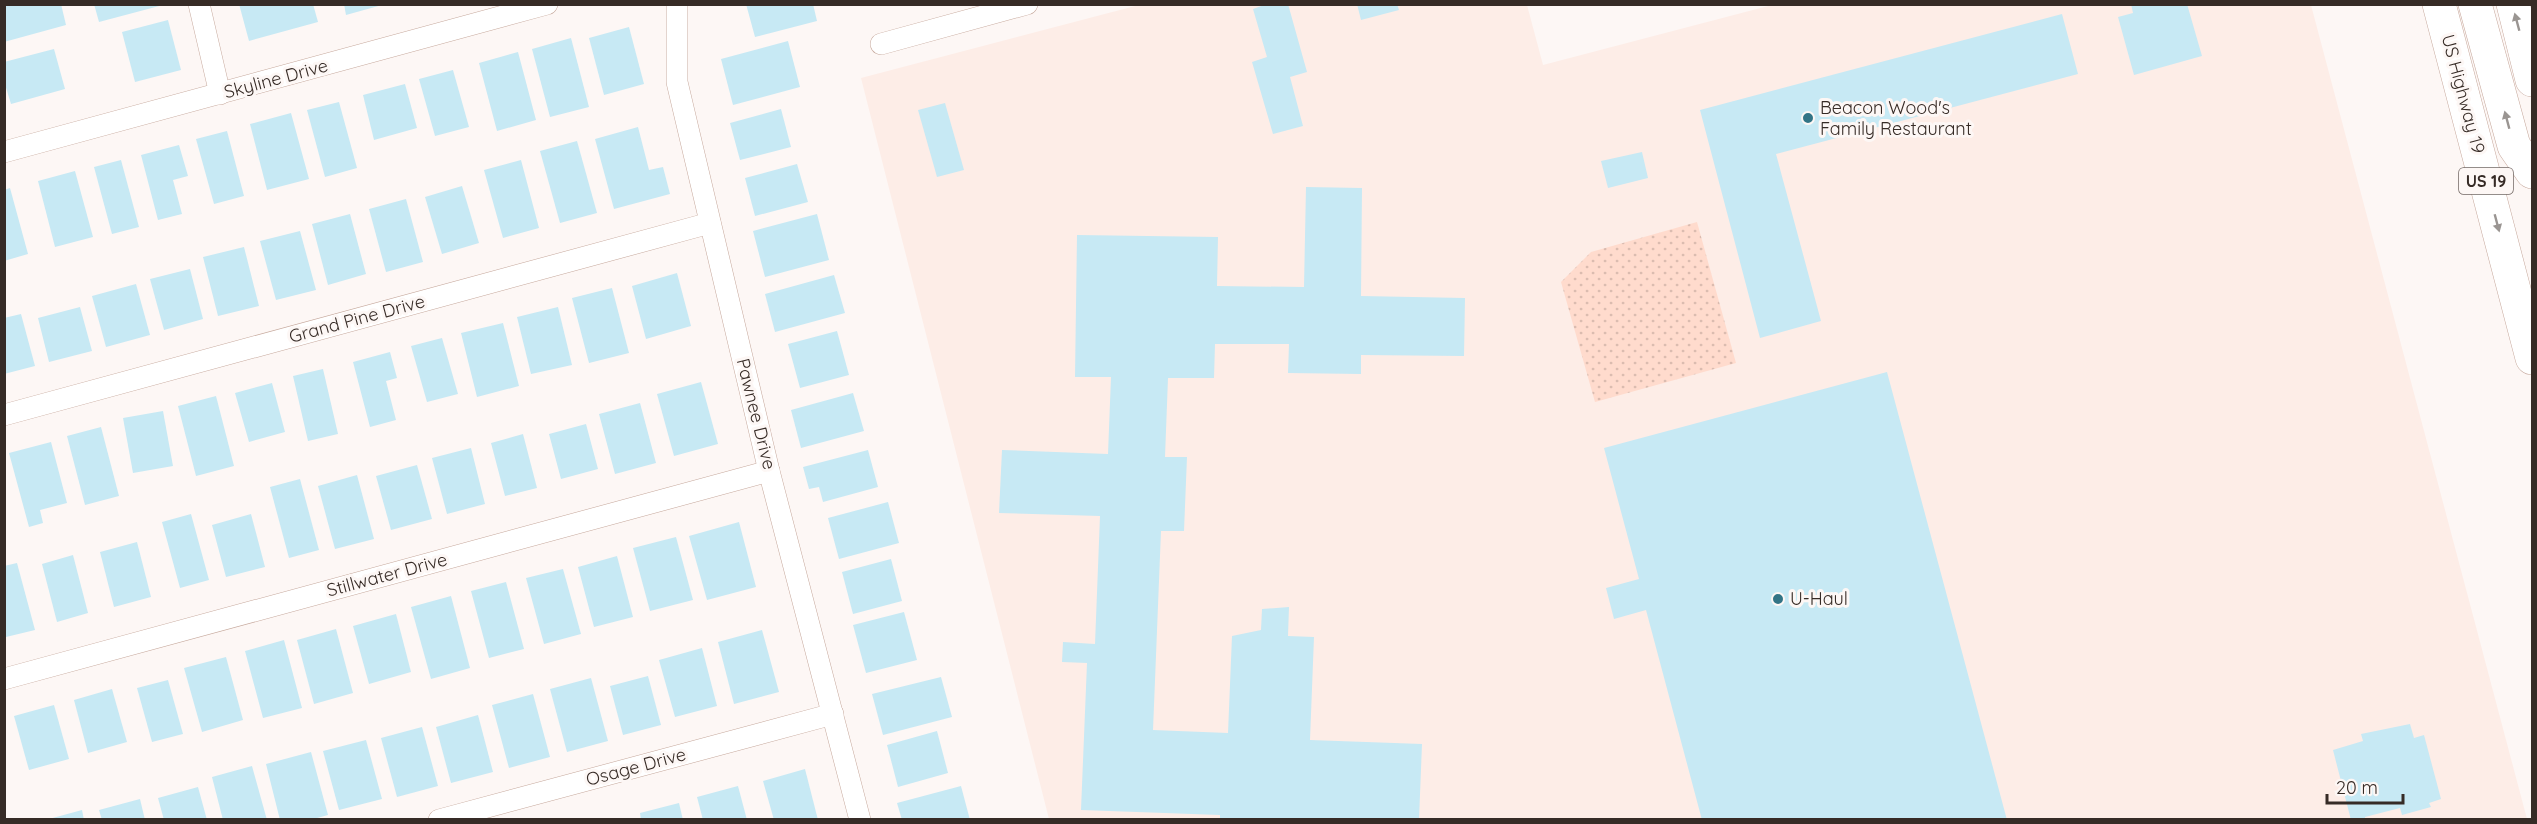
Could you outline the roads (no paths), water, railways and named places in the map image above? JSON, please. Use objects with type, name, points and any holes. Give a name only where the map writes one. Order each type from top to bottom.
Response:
[{"type":"highway","name":"US Highway 19","points":[[2439,4],[2532,358]]},
{"type":"highway","points":[[2475,4],[2514,146],[2532,172]]},
{"type":"highway","points":[[2512,4],[2532,80]]},
{"type":"street","points":[[199,4],[220,94]]},
{"type":"street","name":"Skyline Drive","points":[[4,152],[547,4]]},
{"type":"street","name":"Pawnee Drive","points":[[677,4],[677,82],[769,471],[860,819]]},
{"type":"street","points":[[881,44],[1027,4]]},
{"type":"street","name":"Grand Pine Drive","points":[[4,415],[710,223]]},
{"type":"street","name":"Stillwater Drive","points":[[4,679],[769,471]]},
{"type":"street","name":"Osage Drive","points":[[439,819],[833,714]]},
{"type":"place","name":"Beacon Wood's Family Restaurant","points":[[1808,118]]},
{"type":"place","name":"U-Haul","points":[[1778,599]]}]
